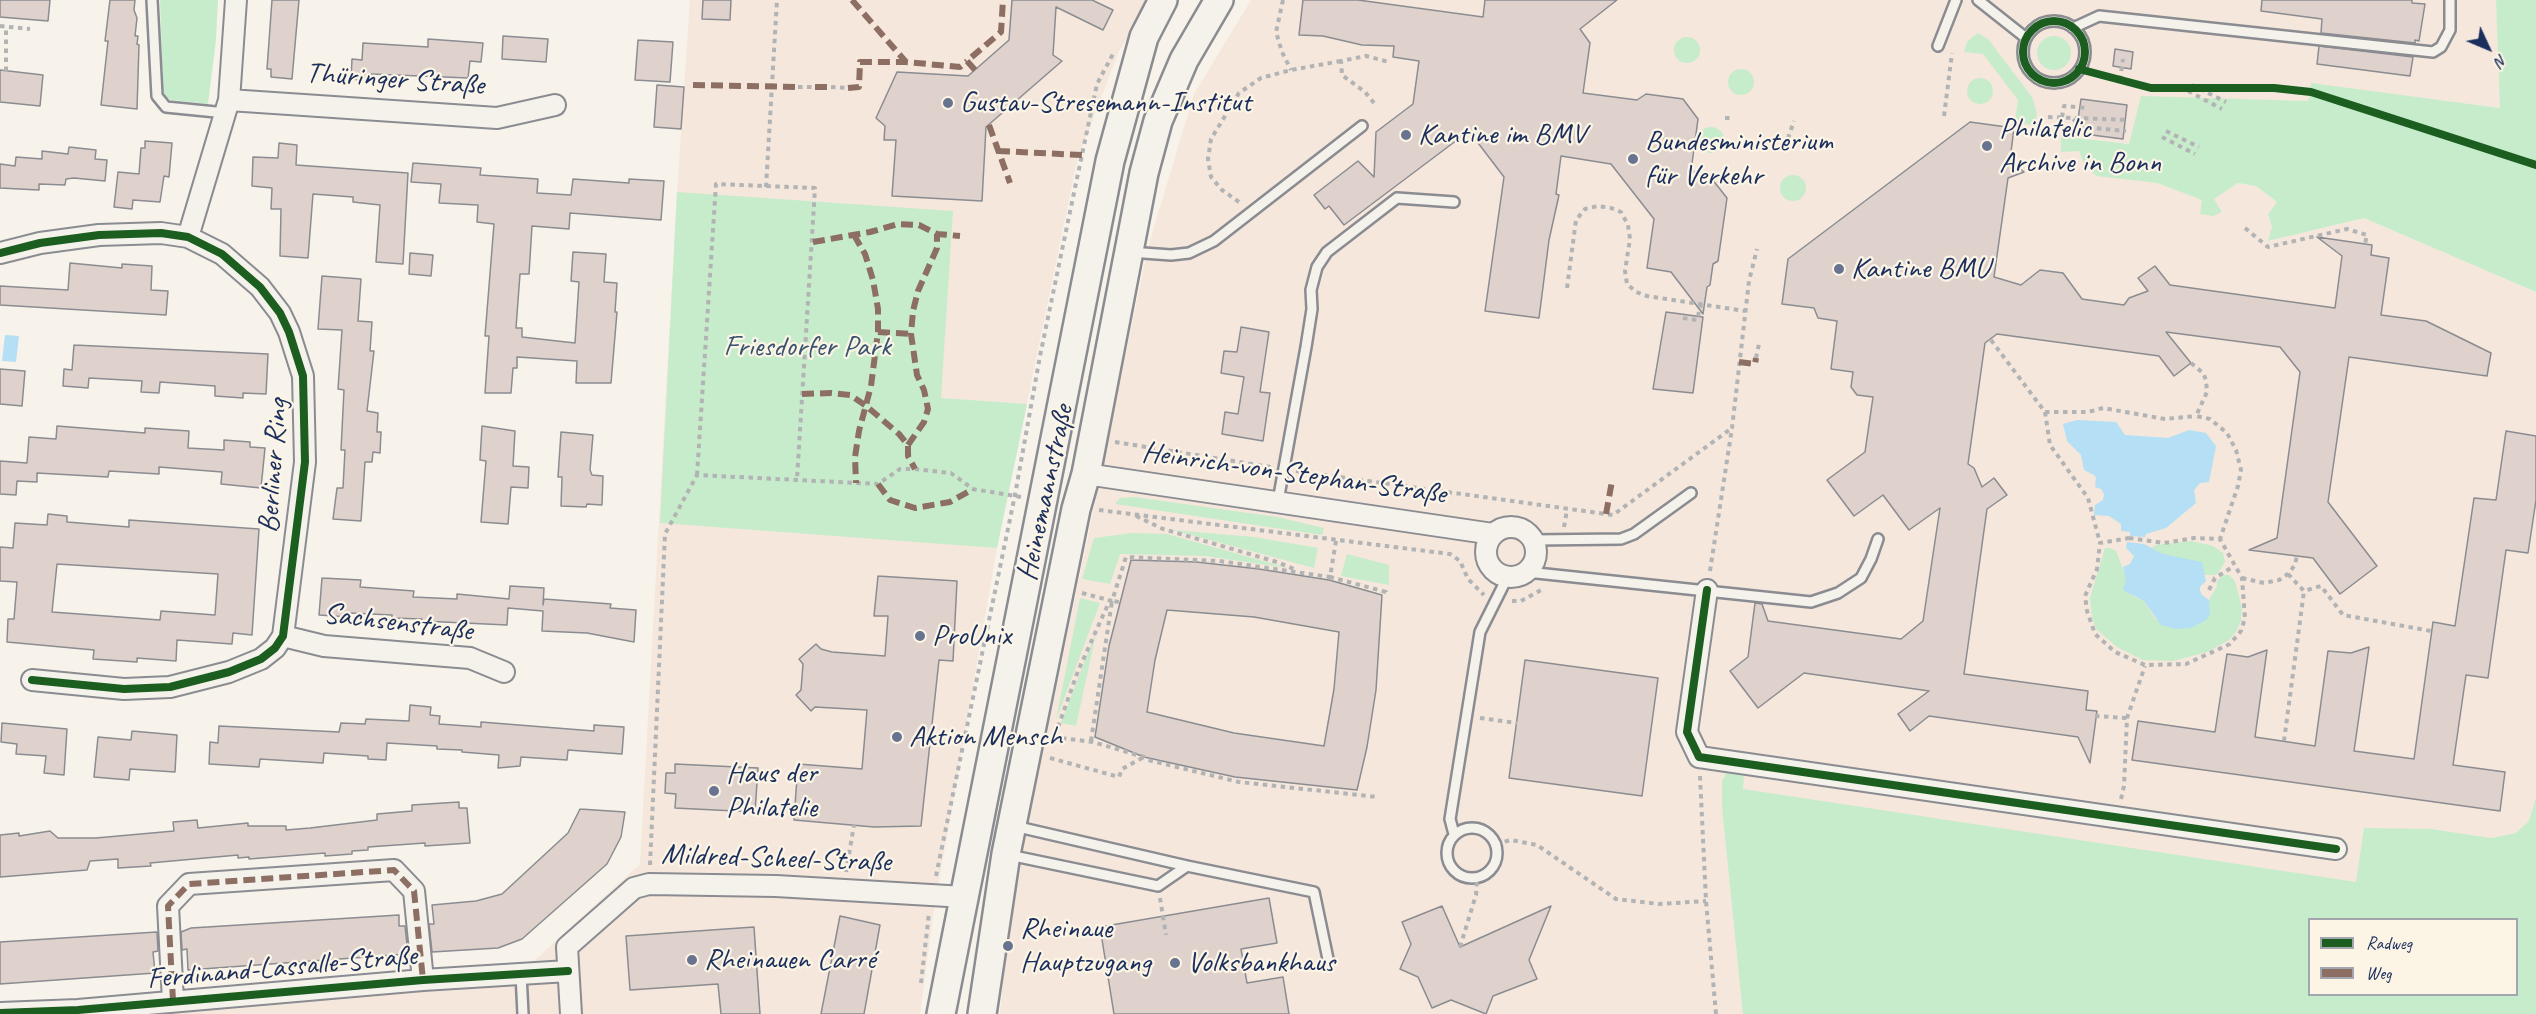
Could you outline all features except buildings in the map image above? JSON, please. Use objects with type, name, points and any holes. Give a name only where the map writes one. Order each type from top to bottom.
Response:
[{"type":"main road","name":"Heinemannstraße","points":[[941,1014],[1110,161],[1144,37],[1163,0]]},
{"type":"main road","points":[[1158,121],[1172,48],[1198,0]]},
{"type":"main road","name":"Heinemannstraße","points":[[982,1014],[1006,854],[1029,752],[1076,509],[1086,474],[1144,173],[1158,121],[1184,60],[1219,0]]},
{"type":"main road","points":[[1050,469],[1086,474]]},
{"type":"main road","points":[[965,897],[998,902]]},
{"type":"street","points":[[188,237],[228,107],[236,0]]},
{"type":"street","name":"Thüringer Straße","points":[[228,107],[497,117],[555,105]]},
{"type":"street","name":"Berliner Ring","points":[[0,253],[40,243],[99,235],[160,233],[188,237],[222,254],[260,287],[280,313],[289,332],[303,376],[305,462],[283,636]]},
{"type":"street","name":"Heinrich-von-Stephan-Straße","points":[[1086,474],[1493,534],[1511,527],[1524,530],[1533,540]]},
{"type":"street","points":[[1493,534],[1485,549],[1488,564],[1493,571],[1507,578],[1521,576],[1527,572],[1536,557],[1533,540]]},
{"type":"street","points":[[1707,590],[1688,732],[1699,757],[2336,849]]},
{"type":"street","points":[[32,680],[124,689],[170,687],[229,672],[261,659],[275,648],[283,636]]},
{"type":"street","name":"Sachsenstraße","points":[[283,636],[324,646],[470,658],[504,672]]},
{"type":"street","points":[[173,1001],[168,906],[189,884],[394,870],[414,891],[423,981]]},
{"type":"street","name":"Mildred-Scheel-Straße","points":[[572,1014],[567,947],[634,888],[649,884],[783,887],[965,897]]},
{"type":"street","name":"Ferdinand-Lassalle-Straße","points":[[0,1013],[78,1012],[173,1001],[568,971]]},
{"type":"lane","points":[[152,0],[157,96],[166,107],[228,107]]},
{"type":"lane","points":[[1938,46],[1956,0]]},
{"type":"lane","points":[[1978,0],[2026,38]]},
{"type":"lane","points":[[2073,28],[2099,16],[2433,52],[2441,47],[2450,30],[2450,0]]},
{"type":"lane","points":[[2053,21],[2064,23],[2080,36],[2084,47],[2084,59],[2073,77],[2063,81],[2043,81],[2027,68],[2023,48],[2026,38],[2042,24],[2053,21]]},
{"type":"lane","points":[[1127,252],[1171,255],[1190,253],[1214,241],[1362,126]]},
{"type":"lane","points":[[1278,501],[1308,338],[1312,309],[1311,290],[1317,267],[1327,252],[1397,198],[1454,202]]},
{"type":"lane","points":[[1533,540],[1621,539],[1635,534],[1691,493]]},
{"type":"lane","points":[[1527,572],[1811,602],[1838,593],[1861,578],[1878,539]]},
{"type":"lane","points":[[1454,834],[1450,819],[1480,632],[1507,578]]},
{"type":"lane","points":[[1013,825],[1187,866],[1314,892],[1328,959]]},
{"type":"lane","points":[[1478,828],[1492,836],[1496,844],[1497,861],[1485,875],[1477,878],[1461,876],[1449,865],[1447,849],[1454,834],[1461,830],[1478,828]]},
{"type":"lane","points":[[1006,854],[1158,886],[1187,866]]},
{"type":"lane","points":[[520,974],[523,1014]]},
{"type":"path","points":[[766,187],[777,0]]},
{"type":"path","points":[[1283,0],[1276,32],[1291,70]]},
{"type":"path","points":[[0,27],[30,29]]},
{"type":"path","points":[[6,27],[6,71]]},
{"type":"path","points":[[920,990],[925,931],[1097,84],[1119,42]]},
{"type":"path","points":[[1944,116],[1953,51]]},
{"type":"path","points":[[1257,207],[1238,202],[1222,190],[1211,177],[1208,159],[1211,139],[1239,93],[1261,78],[1291,70],[1366,56],[1389,62]]},
{"type":"path","points":[[2120,80],[2123,59]]},
{"type":"path","points":[[1341,61],[1342,75],[1365,92],[1374,103]]},
{"type":"path","points":[[2192,85],[2226,102]]},
{"type":"path","points":[[798,87],[814,87]]},
{"type":"path","points":[[831,87],[848,88]]},
{"type":"path","points":[[2188,91],[2222,109]]},
{"type":"path","points":[[2062,117],[2064,106],[2087,108]]},
{"type":"path","points":[[2048,117],[2128,120]]},
{"type":"path","points":[[1725,118],[1733,118]]},
{"type":"path","points":[[2072,118],[2082,127],[2127,131]]},
{"type":"path","points":[[1785,147],[1794,121]]},
{"type":"path","points":[[2166,131],[2199,147]]},
{"type":"path","points":[[2162,137],[2195,154]]},
{"type":"path","points":[[649,884],[665,534],[697,475],[716,184],[815,188],[797,479]]},
{"type":"path","points":[[1566,288],[1576,220],[1585,209],[1611,208],[1621,212],[1629,225],[1630,239],[1625,272],[1627,284],[1635,292],[1647,296],[1745,311]]},
{"type":"path","points":[[2245,228],[2268,247],[2348,229],[2367,235],[2365,244]]},
{"type":"path","points":[[1707,590],[1732,428],[1749,281],[1757,249]]},
{"type":"path","points":[[1683,318],[1697,320],[1701,304]]},
{"type":"path","points":[[1991,340],[2045,412],[2050,445],[2088,498],[2100,543],[2097,568],[2085,596],[2086,611],[2095,634],[2115,652],[2145,665],[2186,664],[2230,644],[2241,631],[2245,618],[2241,578],[2220,539],[2241,470],[2236,450],[2227,433],[2210,419],[2196,416],[2165,419],[2103,408],[2088,412],[2045,412]]},
{"type":"path","points":[[1756,358],[1759,344]]},
{"type":"path","points":[[2191,363],[2203,373],[2206,380],[2207,392],[2196,416]]},
{"type":"path","points":[[1116,442],[1284,469],[1613,515],[1732,428]]},
{"type":"path","points":[[697,475],[878,484],[900,469],[915,469],[951,473],[973,489],[1015,495]]},
{"type":"path","points":[[1106,501],[1104,509],[1134,514],[1450,554],[1460,561],[1468,579],[1480,594],[1496,600]]},
{"type":"path","points":[[1134,514],[1163,530],[1277,562],[1302,573]]},
{"type":"path","points":[[2100,543],[2129,538],[2164,543],[2194,538],[2220,539]]},
{"type":"path","points":[[1330,579],[1336,541]]},
{"type":"path","points":[[2241,578],[2264,583],[2279,580],[2289,574],[2295,565],[2297,555]]},
{"type":"path","points":[[1055,737],[1078,671],[1111,600],[1126,557],[1219,561],[1302,573],[1386,592],[1386,595]]},
{"type":"path","points":[[2209,590],[2215,578],[2234,566]]},
{"type":"path","points":[[2284,741],[2304,591],[2289,574]]},
{"type":"path","points":[[2304,591],[2320,586],[2343,615],[2432,631]]},
{"type":"path","points":[[1088,594],[1119,602]]},
{"type":"path","points":[[1091,741],[1111,600]]},
{"type":"path","points":[[2117,817],[2124,786],[2127,717],[2145,665]]},
{"type":"path","points":[[2095,716],[2127,717]]},
{"type":"path","points":[[1467,717],[1517,723]]},
{"type":"path","points":[[1075,738],[1148,760],[1239,782],[1378,797]]},
{"type":"path","points":[[1029,752],[1119,777],[1122,769],[1144,757]]},
{"type":"path","points":[[1699,757],[1716,1014]]},
{"type":"path","points":[[843,891],[854,825]]},
{"type":"path","points":[[1496,844],[1511,840],[1537,845],[1616,899],[1659,904],[1707,901]]},
{"type":"path","points":[[1460,947],[1476,895],[1477,878]]},
{"type":"path","points":[[1158,886],[1166,935]]},
{"type":"shaded area","points":[[690,0],[1152,0],[1119,51],[1077,161],[997,548],[933,916],[920,1014],[0,1014],[0,1003],[521,973],[640,864],[677,192]]},
{"type":"shaded area","points":[[1251,0],[2496,0],[2501,108],[2311,84],[2308,101],[2141,97],[2129,144],[2062,136],[2079,151],[2085,167],[2097,175],[2157,183],[2203,200],[2200,214],[2222,211],[2213,199],[2238,183],[2256,186],[2277,202],[2268,214],[2272,227],[2269,241],[2364,218],[2536,292],[2536,797],[2529,821],[2516,833],[2491,838],[2432,829],[2356,882],[2312,918],[2308,918],[2308,933],[2295,1014],[1000,1014],[1008,921],[1148,247],[1194,94]]},
{"type":"green space","points":[[160,0],[218,0],[216,40],[208,104],[172,100],[165,97]]},
{"type":"green space","points":[[2496,0],[2536,0],[2536,292],[2364,218],[2268,241],[2272,227],[2268,214],[2277,202],[2256,186],[2238,183],[2214,199],[2222,212],[2213,216],[2200,214],[2202,200],[2157,183],[2097,176],[2085,167],[2079,151],[2061,152],[2061,136],[2129,144],[2141,96],[2308,101],[2311,83],[2500,108]]},
{"type":"green space","points":[[1978,33],[1988,39],[2032,97],[2037,113],[2035,126],[2015,121],[2018,100],[1983,54],[1964,52],[1967,42]]},
{"type":"green space","points":[[2054,36],[2066,41],[2071,53],[2066,65],[2054,70],[2042,65],[2037,53],[2042,41]]},
{"type":"green space","points":[[1687,37],[1696,41],[1700,50],[1696,59],[1687,63],[1678,59],[1674,50],[1678,41]]},
{"type":"green space","points":[[1741,69],[1750,73],[1754,82],[1750,91],[1741,95],[1732,91],[1728,82],[1732,73]]},
{"type":"green space","points":[[1980,78],[1989,82],[1993,91],[1989,100],[1980,104],[1971,100],[1967,91],[1971,82]]},
{"type":"green space","points":[[1711,127],[1720,131],[1724,140],[1720,149],[1711,153],[1702,149],[1698,140],[1702,131]]},
{"type":"green space","points":[[1793,175],[1802,179],[1806,188],[1802,197],[1793,201],[1784,197],[1780,188],[1784,179]]},
{"type":"green space","name":"Friesdorfer Park","points":[[677,192],[953,211],[941,398],[1027,404],[997,548],[660,523]]},
{"type":"green space","points":[[1134,497],[1277,517],[1324,528],[1322,535],[1115,504],[1120,498]]},
{"type":"green space","points":[[1173,530],[1254,537],[1318,548],[1314,568]]},
{"type":"green space","points":[[1132,533],[1167,534],[1288,568],[1205,556],[1120,554],[1110,584],[1082,579],[1094,538]]},
{"type":"green space","points":[[2192,541],[2213,546],[2223,553],[2225,562],[2218,573],[2205,575],[2195,563],[2163,554],[2152,548],[2155,545]]},
{"type":"green space","points":[[2105,548],[2116,551],[2133,596],[2144,601],[2156,620],[2208,611],[2209,600],[2217,586],[2217,581],[2223,575],[2229,575],[2235,581],[2242,608],[2241,621],[2237,630],[2229,640],[2207,652],[2173,661],[2143,660],[2117,647],[2096,629],[2092,616],[2090,598]]},
{"type":"green space","points":[[1347,554],[1389,565],[1389,585],[1341,576]]},
{"type":"green space","points":[[1080,598],[1100,603],[1056,720]]},
{"type":"green space","points":[[1097,629],[1076,726],[1061,723]]},
{"type":"green space","points":[[1727,772],[1744,774],[1743,789],[2356,882],[2364,828],[2432,829],[2491,838],[2516,833],[2529,821],[2536,797],[2536,1014],[1743,1014],[1722,807],[1722,781]]},
{"type":"water","points":[[5,335],[19,336],[16,362],[2,361]]},
{"type":"water","points":[[2077,420],[2116,422],[2125,435],[2168,438],[2189,430],[2206,433],[2216,446],[2209,482],[2200,483],[2194,490],[2196,503],[2166,528],[2146,534],[2145,537],[2130,536],[2130,532],[2121,531],[2121,524],[2109,516],[2094,515],[2095,505],[2103,500],[2104,494],[2101,489],[2095,487],[2094,475],[2084,470],[2081,455],[2067,441],[2063,424]]},
{"type":"water","points":[[2127,542],[2144,544],[2163,554],[2202,562],[2206,581],[2200,587],[2200,591],[2209,600],[2210,614],[2206,620],[2191,628],[2176,629],[2161,625],[2144,601],[2123,590],[2126,580],[2123,567],[2130,564],[2134,556],[2126,548]]},
{"type":"marked path","points":[[852,0],[906,62]]},
{"type":"marked path","points":[[975,70],[967,61],[1001,32],[1003,0]]},
{"type":"marked path","points":[[848,88],[859,87],[860,62],[906,62],[960,67],[967,61]]},
{"type":"marked path","points":[[693,85],[798,87]]},
{"type":"marked path","points":[[815,87],[831,87]]},
{"type":"marked path","points":[[989,125],[1010,183]]},
{"type":"marked path","points":[[998,151],[1082,155]]},
{"type":"marked path","points":[[813,242],[870,232],[898,224],[919,225],[937,234],[960,236]]},
{"type":"marked path","points":[[908,445],[924,422],[928,409],[924,390],[917,375],[911,334],[918,291],[937,248],[937,234]]},
{"type":"marked path","points":[[854,235],[865,254],[873,280],[878,309],[878,332],[871,386],[859,431],[855,457],[856,483]]},
{"type":"marked path","points":[[878,332],[911,334]]},
{"type":"marked path","points":[[1739,362],[1755,364],[1756,358]]},
{"type":"marked path","points":[[802,394],[850,395],[899,434],[908,445],[908,456],[915,469]]},
{"type":"marked path","points":[[1606,514],[1612,481]]},
{"type":"marked path","points":[[878,484],[890,500],[915,508],[950,502],[973,489]]},
{"type":"marked path","points":[[173,1001],[168,906],[189,884],[394,870],[414,891],[423,980]]},
{"type":"cycle path","points":[[2054,21],[2076,30],[2085,52],[2076,74],[2054,83],[2032,74],[2023,52],[2032,30],[2054,21]]},
{"type":"cycle path","points":[[2079,69],[2151,88],[2274,88],[2311,92],[2536,165]]},
{"type":"cycle path","points":[[0,253],[40,243],[99,235],[161,233],[188,237],[222,254],[260,287],[280,313],[289,332],[303,376],[305,462],[283,636],[275,648],[261,659],[229,672],[170,687],[124,689],[32,680]]},
{"type":"cycle path","points":[[1707,590],[1687,732],[1699,757],[2336,849]]},
{"type":"cycle path","points":[[0,1013],[78,1010],[423,980],[568,971]]},
{"type":"place","name":"Gustav-Stresemann-Institut","points":[[948,103]]},
{"type":"place","name":"Kantine im BMV","points":[[1406,135]]},
{"type":"place","name":"Philatelic Archive in Bonn","points":[[1987,146]]},
{"type":"place","name":"Bundesministerium für Verkehr","points":[[1633,159]]},
{"type":"place","name":"Kantine BMU","points":[[1839,269]]},
{"type":"place","name":"ProUnix","points":[[920,636]]},
{"type":"place","name":"Aktion Mensch","points":[[897,737]]},
{"type":"place","name":"Haus der Philatelie","points":[[714,791]]},
{"type":"place","name":"Rheinaue Hauptzugang","points":[[1008,946]]},
{"type":"place","name":"Rheinauen Carré","points":[[692,960]]},
{"type":"place","name":"Volksbankhaus","points":[[1175,963]]}]
